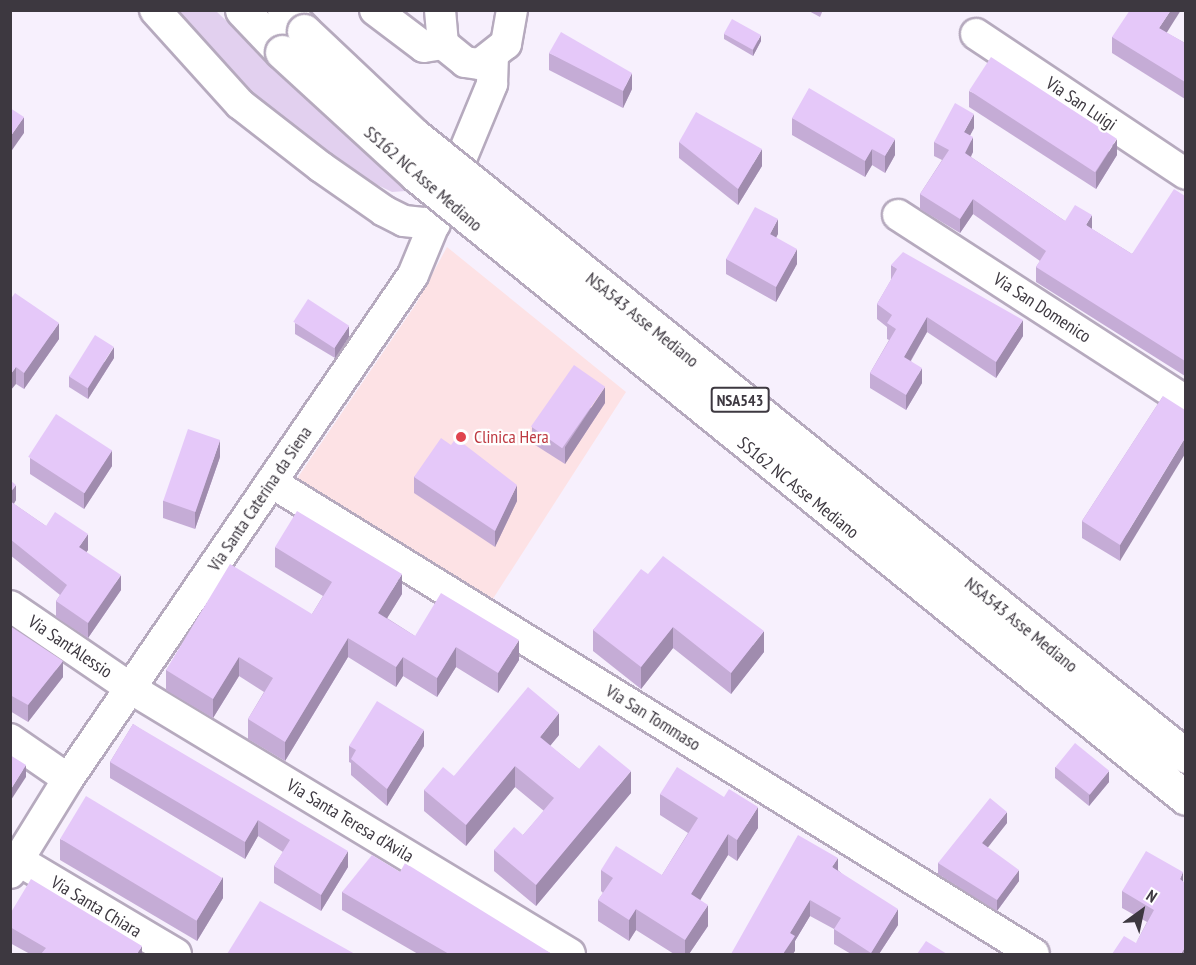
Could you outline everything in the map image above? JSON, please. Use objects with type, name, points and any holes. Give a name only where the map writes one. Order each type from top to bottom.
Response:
[{"type":"highway","name":"NSA543 Asse Mediano","points":[[242,10],[290,31],[414,135],[1185,756]]},
{"type":"highway","name":"SS162 NC Asse Mediano","points":[[290,31],[416,175],[1185,798]]},
{"type":"street","points":[[155,10],[240,104],[321,167],[394,216],[435,224]]},
{"type":"street","points":[[375,10],[424,47],[467,55],[512,28],[512,10]]},
{"type":"street","points":[[440,10],[467,55]]},
{"type":"street","name":"Via San Luigi","points":[[976,34],[1182,164]]},
{"type":"street","name":"Via Santa Caterina da Siena","points":[[13,866],[130,688],[413,275],[481,110],[481,93],[467,55]]},
{"type":"street","name":"Via San Domenico","points":[[898,215],[1185,401]]},
{"type":"street","name":"Via San Tommaso","points":[[271,482],[1034,954]]},
{"type":"street","name":"Via Sant'Alessio","points":[[10,606],[130,688]]},
{"type":"street","name":"Via Santa Teresa d'Avila","points":[[130,688],[570,954]]},
{"type":"street","points":[[10,739],[69,779]]},
{"type":"street","name":"Via Santa Chiara","points":[[13,866],[176,954]]},
{"type":"shaded area","points":[[168,11],[216,11],[406,191],[392,192],[359,176],[247,94]]},
{"type":"shaded area","name":"Clinica Hera","points":[[447,247],[626,392],[489,605],[294,483],[416,304]]},
{"type":"building","points":[[1130,10],[1171,10],[1159,28],[1185,43],[1185,82],[1112,37]]},
{"type":"building","points":[[732,19],[761,35],[753,50],[724,34]]},
{"type":"building","points":[[561,32],[632,73],[623,91],[549,53]]},
{"type":"building","points":[[991,57],[1117,139],[1095,172],[969,91]]},
{"type":"building","points":[[809,88],[895,139],[885,156],[872,149],[865,161],[792,118]]},
{"type":"building","points":[[955,103],[974,114],[964,132],[973,137],[965,153],[1065,221],[1075,205],[1092,215],[1086,225],[1132,254],[1174,189],[1185,196],[1185,361],[1036,267],[1046,251],[973,199],[960,219],[920,194],[949,150],[934,142]]},
{"type":"building","points":[[10,108],[24,117],[10,137]]},
{"type":"building","points":[[696,112],[762,149],[738,189],[679,142]]},
{"type":"building","points":[[755,207],[778,219],[770,234],[797,249],[776,287],[726,259]]},
{"type":"building","points":[[903,252],[1023,320],[996,362],[927,317],[904,357],[922,368],[906,395],[870,373],[896,329],[887,323],[892,315],[877,304],[897,269],[891,265]]},
{"type":"building","points":[[15,293],[59,323],[24,373],[16,367],[10,375],[10,300]]},
{"type":"building","points":[[308,299],[349,326],[334,348],[293,322]]},
{"type":"building","points":[[95,335],[114,347],[88,388],[69,377]]},
{"type":"building","points":[[574,365],[605,387],[562,448],[531,426]]},
{"type":"building","points":[[1163,396],[1185,410],[1185,438],[1120,545],[1082,521]]},
{"type":"building","points":[[56,414],[112,450],[84,493],[28,457]]},
{"type":"building","points":[[188,429],[220,440],[195,512],[163,501]]},
{"type":"building","points":[[441,438],[451,445],[456,438],[517,485],[495,531],[414,477]]},
{"type":"building","points":[[10,480],[16,485],[10,493]]},
{"type":"building","points":[[10,501],[46,526],[55,512],[88,534],[79,547],[121,575],[88,623],[56,601],[67,585],[10,539]]},
{"type":"building","points":[[297,511],[402,574],[378,613],[415,636],[441,593],[519,640],[498,673],[456,647],[437,678],[403,657],[396,667],[348,638],[285,742],[248,719],[273,678],[239,657],[213,699],[166,670],[230,564],[312,614],[332,582],[275,547]]},
{"type":"building","points":[[663,556],[764,631],[731,673],[673,627],[641,667],[593,630],[641,569],[648,574]]},
{"type":"building","points":[[10,626],[63,661],[28,705],[10,695]]},
{"type":"building","points":[[528,687],[559,713],[540,737],[579,769],[599,745],[631,771],[536,885],[494,850],[514,827],[523,835],[554,798],[515,766],[466,825],[424,790],[443,767],[454,776]]},
{"type":"building","points":[[377,701],[424,730],[387,789],[351,759],[356,750],[349,746]]},
{"type":"building","points":[[133,724],[348,851],[321,895],[274,866],[290,840],[258,820],[245,842],[110,762]]},
{"type":"building","points":[[1075,743],[1109,771],[1090,795],[1055,767]]},
{"type":"building","points":[[10,755],[26,765],[11,789],[10,788]]},
{"type":"building","points":[[677,767],[724,797],[729,789],[758,807],[737,840],[728,834],[691,894],[708,905],[685,940],[636,909],[629,920],[598,900],[613,878],[601,870],[616,846],[662,875],[698,818],[660,794]]},
{"type":"building","points":[[86,796],[222,878],[197,921],[60,839]]},
{"type":"building","points":[[990,798],[1007,812],[982,843],[1019,870],[997,900],[938,863]]},
{"type":"building","points":[[798,835],[838,858],[832,867],[898,909],[871,953],[834,929],[841,918],[810,900],[790,933],[795,936],[783,954],[731,954]]},
{"type":"building","points":[[1146,851],[1183,872],[1180,879],[1185,883],[1185,947],[1181,954],[1112,954],[1124,936],[1136,943],[1154,910],[1122,891]]},
{"type":"building","points":[[372,855],[400,872],[405,863],[552,954],[449,954],[342,892]]},
{"type":"building","points":[[31,879],[142,946],[137,954],[41,954],[46,948],[10,927],[10,914]]},
{"type":"building","points":[[260,901],[355,954],[227,954]]},
{"type":"building","points":[[926,941],[947,954],[917,954]]},
{"type":"place","name":"Clinica Hera","points":[[461,437]]}]
